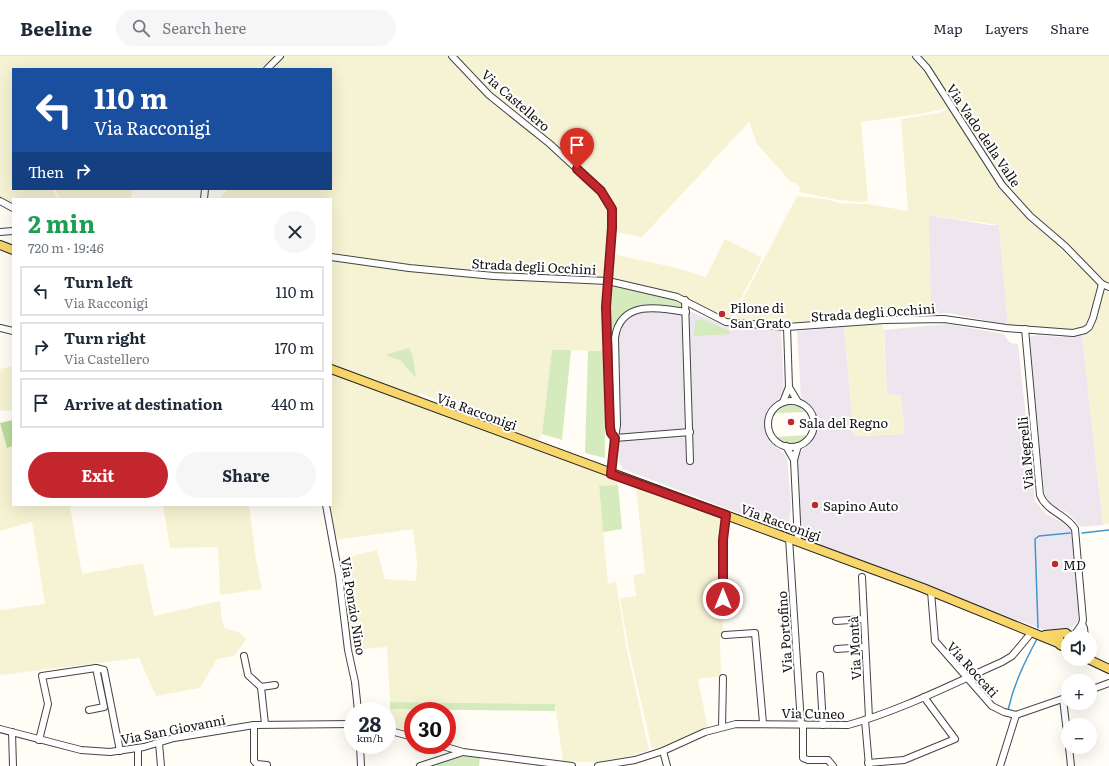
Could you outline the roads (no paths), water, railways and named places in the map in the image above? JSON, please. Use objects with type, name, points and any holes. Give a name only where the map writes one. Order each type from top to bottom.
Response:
[{"type":"main road","points":[[0,245],[12,250]]},
{"type":"main road","name":"Via Racconigi","points":[[332,369],[611,474],[931,591],[1040,635],[1061,640]]},
{"type":"main road","points":[[1097,663],[1109,669]]},
{"type":"street","points":[[268,68],[280,56]]},
{"type":"street","name":"Via Castellero","points":[[452,56],[489,95],[550,144],[601,191],[608,201],[613,216],[608,281],[607,344],[610,427],[611,433],[615,438],[611,474]]},
{"type":"street","name":"Via Vado della Valle","points":[[916,56],[927,68],[1002,185],[1030,216],[1065,246],[1102,284],[1109,287]]},
{"type":"street","points":[[0,201],[12,207]]},
{"type":"street","points":[[0,232],[12,231]]},
{"type":"street","name":"Strada degli Occhini","points":[[332,258],[409,268],[494,276],[608,281],[685,300],[726,322],[787,327],[884,320],[944,319],[1059,333],[1073,333],[1085,330],[1093,318],[1102,284]]},
{"type":"street","points":[[685,300],[690,461]]},
{"type":"street","points":[[686,312],[661,307],[643,308],[631,312],[619,326],[615,338],[617,424],[615,438],[690,432]]},
{"type":"street","points":[[787,327],[789,386],[783,402],[772,411],[768,425],[773,439],[786,446],[798,446],[809,438],[814,427],[814,420],[808,409],[798,402],[789,386]]},
{"type":"street","points":[[0,328],[12,331]]},
{"type":"street","name":"Via Negrelli","points":[[1025,329],[1039,491],[1046,506],[1070,522],[1075,529],[1080,626],[1084,628],[1084,630]]},
{"type":"street","points":[[783,402],[798,402]]},
{"type":"street","points":[[786,446],[794,460]]},
{"type":"street","points":[[798,446],[794,460],[798,542]]},
{"type":"street","name":"Via Ponzio Nino","points":[[326,506],[339,576],[348,650],[355,682],[357,702]]},
{"type":"street","points":[[723,599],[723,540],[726,515]]},
{"type":"street","name":"Via Portofino","points":[[789,538],[803,758],[808,760],[828,760],[834,766]]},
{"type":"street","name":"Via Montà","points":[[862,577],[868,765]]},
{"type":"street","name":"Via Roccati","points":[[931,591],[935,641],[992,706],[1004,712],[1016,715]]},
{"type":"street","points":[[836,621],[864,619]]},
{"type":"street","points":[[1076,630],[1080,626]]},
{"type":"street","points":[[725,635],[755,632],[763,723]]},
{"type":"street","name":"Via Cuneo","points":[[598,766],[635,760],[663,751],[705,732],[736,724],[763,723],[848,725],[924,697],[1012,656],[1032,632]]},
{"type":"street","points":[[837,648],[865,647]]},
{"type":"street","points":[[244,656],[248,675],[261,687],[265,724]]},
{"type":"street","points":[[89,710],[104,707],[96,668]]},
{"type":"street","points":[[39,740],[48,704],[42,676],[96,668],[104,670],[120,751]]},
{"type":"street","points":[[820,675],[823,725]]},
{"type":"street","points":[[722,727],[723,678]]},
{"type":"street","points":[[1097,687],[1109,683]]},
{"type":"street","points":[[261,687],[275,685]]},
{"type":"street","points":[[868,765],[904,760],[955,739],[924,697]]},
{"type":"street","points":[[1000,766],[1016,715],[1061,699]]},
{"type":"street","name":"Via San Giovanni","points":[[0,729],[82,750],[120,751],[159,743],[174,738],[254,725],[344,724]]},
{"type":"street","points":[[254,725],[254,761],[257,764],[267,765]]},
{"type":"street","points":[[12,732],[13,766]]},
{"type":"street","points":[[159,743],[161,766]]},
{"type":"street","points":[[138,748],[138,766]]},
{"type":"street","points":[[456,750],[572,766]]},
{"type":"street","points":[[663,751],[667,766]]},
{"type":"street","points":[[420,766],[463,752]]},
{"type":"street","points":[[360,754],[361,766]]},
{"type":"street","points":[[1070,754],[1071,766]]},
{"type":"waterway","points":[[1082,533],[1109,530]]},
{"type":"waterway","points":[[1038,628],[1035,539],[1039,536],[1070,533]]},
{"type":"waterway","points":[[1008,710],[1013,691],[1037,639]]},
{"type":"place","name":"Pilone di San Grato","points":[[722,314]]},
{"type":"place","name":"Sala del Regno","points":[[791,422]]},
{"type":"place","name":"Sapino Auto","points":[[815,505]]},
{"type":"place","name":"MD","points":[[1055,564]]}]
